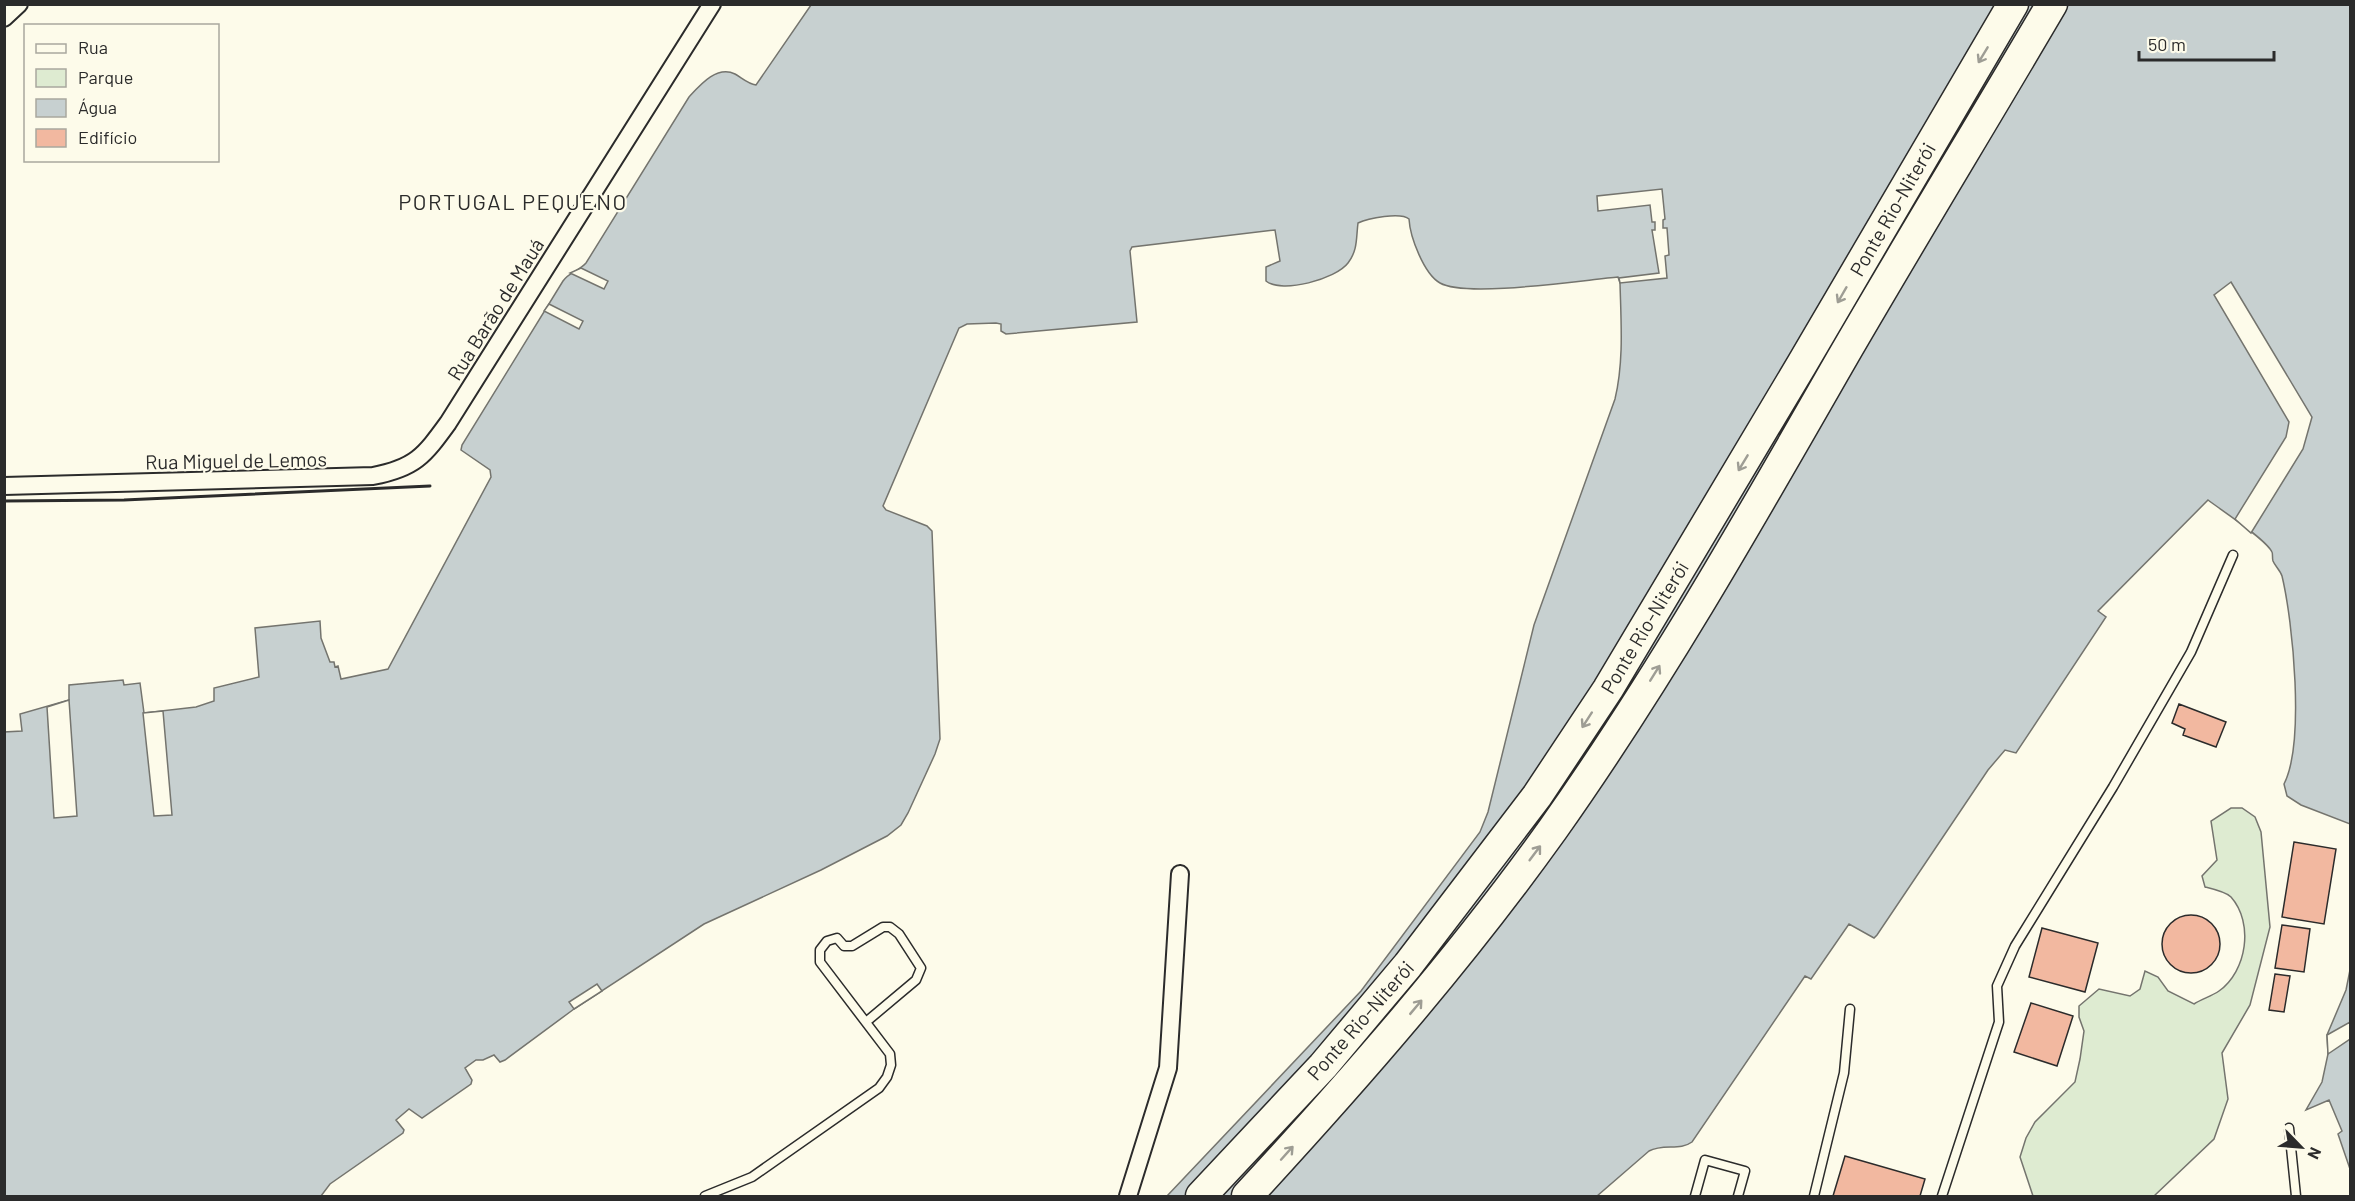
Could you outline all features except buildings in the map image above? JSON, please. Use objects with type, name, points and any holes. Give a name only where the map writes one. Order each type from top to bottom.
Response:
[{"type":"highway","name":"Ponte Rio-Niterói","points":[[1201,1197],[1323,1066],[1408,965],[1537,796],[1608,689],[2013,4]]},
{"type":"highway","name":"Ponte Rio-Niterói","points":[[1247,1197],[1352,1082],[1429,991],[1559,820],[1637,702],[1748,523],[2052,4]]},
{"type":"street","points":[[4,18],[19,4]]},
{"type":"street","name":"Rua Barão de Mauá","points":[[448,423],[712,4]]},
{"type":"street","name":"Rua Miguel de Lemos","points":[[4,486],[373,476],[407,467],[426,452],[448,423]]},
{"type":"street","points":[[1128,1197],[1168,1068],[1180,874]]},
{"type":"lane","points":[[1942,1197],[1999,1022],[1997,986],[2015,946],[2113,787],[2191,652],[2233,555]]},
{"type":"lane","points":[[705,1197],[752,1178],[879,1088],[891,1065],[890,1054],[820,962],[820,950],[827,941],[837,938],[844,946],[852,946],[883,927],[890,927],[899,934],[921,968],[916,980],[866,1022]]},
{"type":"lane","points":[[1814,1197],[1844,1073],[1850,1009]]},
{"type":"lane","points":[[2289,1128],[2296,1197]]},
{"type":"lane","points":[[1695,1197],[1705,1160],[1745,1171],[1738,1197]]},
{"type":"green space","points":[[2231,808],[2242,808],[2255,817],[2261,832],[2270,927],[2250,1005],[2222,1053],[2228,1099],[2214,1139],[2154,1196],[2033,1196],[2020,1157],[2026,1138],[2035,1122],[2075,1082],[2084,1031],[2079,1017],[2079,1006],[2099,989],[2130,996],[2140,989],[2145,971],[2158,977],[2168,991],[2194,1004],[2219,991],[2236,972],[2244,946],[2243,920],[2231,897],[2205,887],[2202,876],[2217,860],[2211,821]]},
{"type":"water","points":[[811,5],[2350,5],[2350,824],[2301,805],[2287,796],[2284,784],[2294,741],[2295,682],[2290,622],[2282,576],[2273,561],[2268,546],[2253,532],[2208,500],[2098,611],[2106,617],[2016,753],[2005,750],[1988,770],[1877,935],[1874,938],[1849,924],[1811,979],[1805,976],[1692,1142],[1687,1145],[1660,1147],[1649,1151],[1597,1196],[1167,1196],[1361,991],[1480,832],[1488,812],[1534,625],[1615,399],[1621,356],[1620,283],[1618,277],[1474,289],[1440,283],[1423,264],[1415,245],[1409,219],[1399,216],[1369,219],[1358,223],[1355,249],[1342,269],[1321,279],[1296,285],[1274,285],[1266,281],[1266,267],[1280,261],[1275,230],[1132,247],[1130,251],[1137,322],[1006,334],[1001,331],[1001,324],[996,323],[967,324],[959,328],[883,506],[886,510],[927,526],[932,531],[940,739],[901,825],[887,836],[821,870],[704,924],[574,1009],[505,1060],[500,1062],[494,1055],[483,1060],[476,1060],[465,1068],[472,1080],[471,1084],[422,1118],[409,1109],[396,1120],[404,1130],[403,1133],[330,1184],[321,1196],[5,1196],[4,732],[22,731],[20,714],[69,700],[69,685],[123,680],[124,685],[140,683],[144,713],[196,707],[214,701],[214,688],[259,677],[255,628],[320,621],[321,638],[330,662],[334,662],[335,667],[338,666],[341,679],[388,669],[491,477],[490,470],[461,450],[462,445],[563,281],[586,263],[689,97],[709,78],[722,72],[735,74],[756,85]]},
{"type":"water","points":[[2350,970],[2350,1169],[2338,1134],[2342,1131],[2329,1100],[2306,1110],[2322,1082],[2328,1054],[2327,1035],[2346,990]]},
{"type":"pier","points":[[1662,189],[1665,219],[1663,228],[1667,228],[1669,255],[1665,256],[1667,278],[1620,283],[1619,278],[1659,273],[1652,230],[1655,230],[1655,222],[1652,222],[1650,205],[1598,211],[1597,196]]},
{"type":"pier","points":[[581,268],[608,281],[604,289],[570,273]]},
{"type":"pier","points":[[2231,282],[2312,417],[2303,449],[2251,533],[2235,519],[2286,437],[2289,422],[2214,295]]},
{"type":"pier","points":[[549,304],[583,321],[579,329],[544,311]]},
{"type":"pier","points":[[69,700],[77,816],[54,818],[47,707]]},
{"type":"pier","points":[[163,711],[172,815],[154,816],[143,713]]},
{"type":"pier","points":[[597,984],[602,991],[574,1009],[569,1002]]},
{"type":"pier","points":[[2350,1022],[2350,1039],[2328,1054],[2327,1035]]},
{"type":"wall","points":[[4,501],[124,500],[430,486]]},
{"type":"district","name":"PORTUGAL PEQUENO","points":[[513,201]]}]
